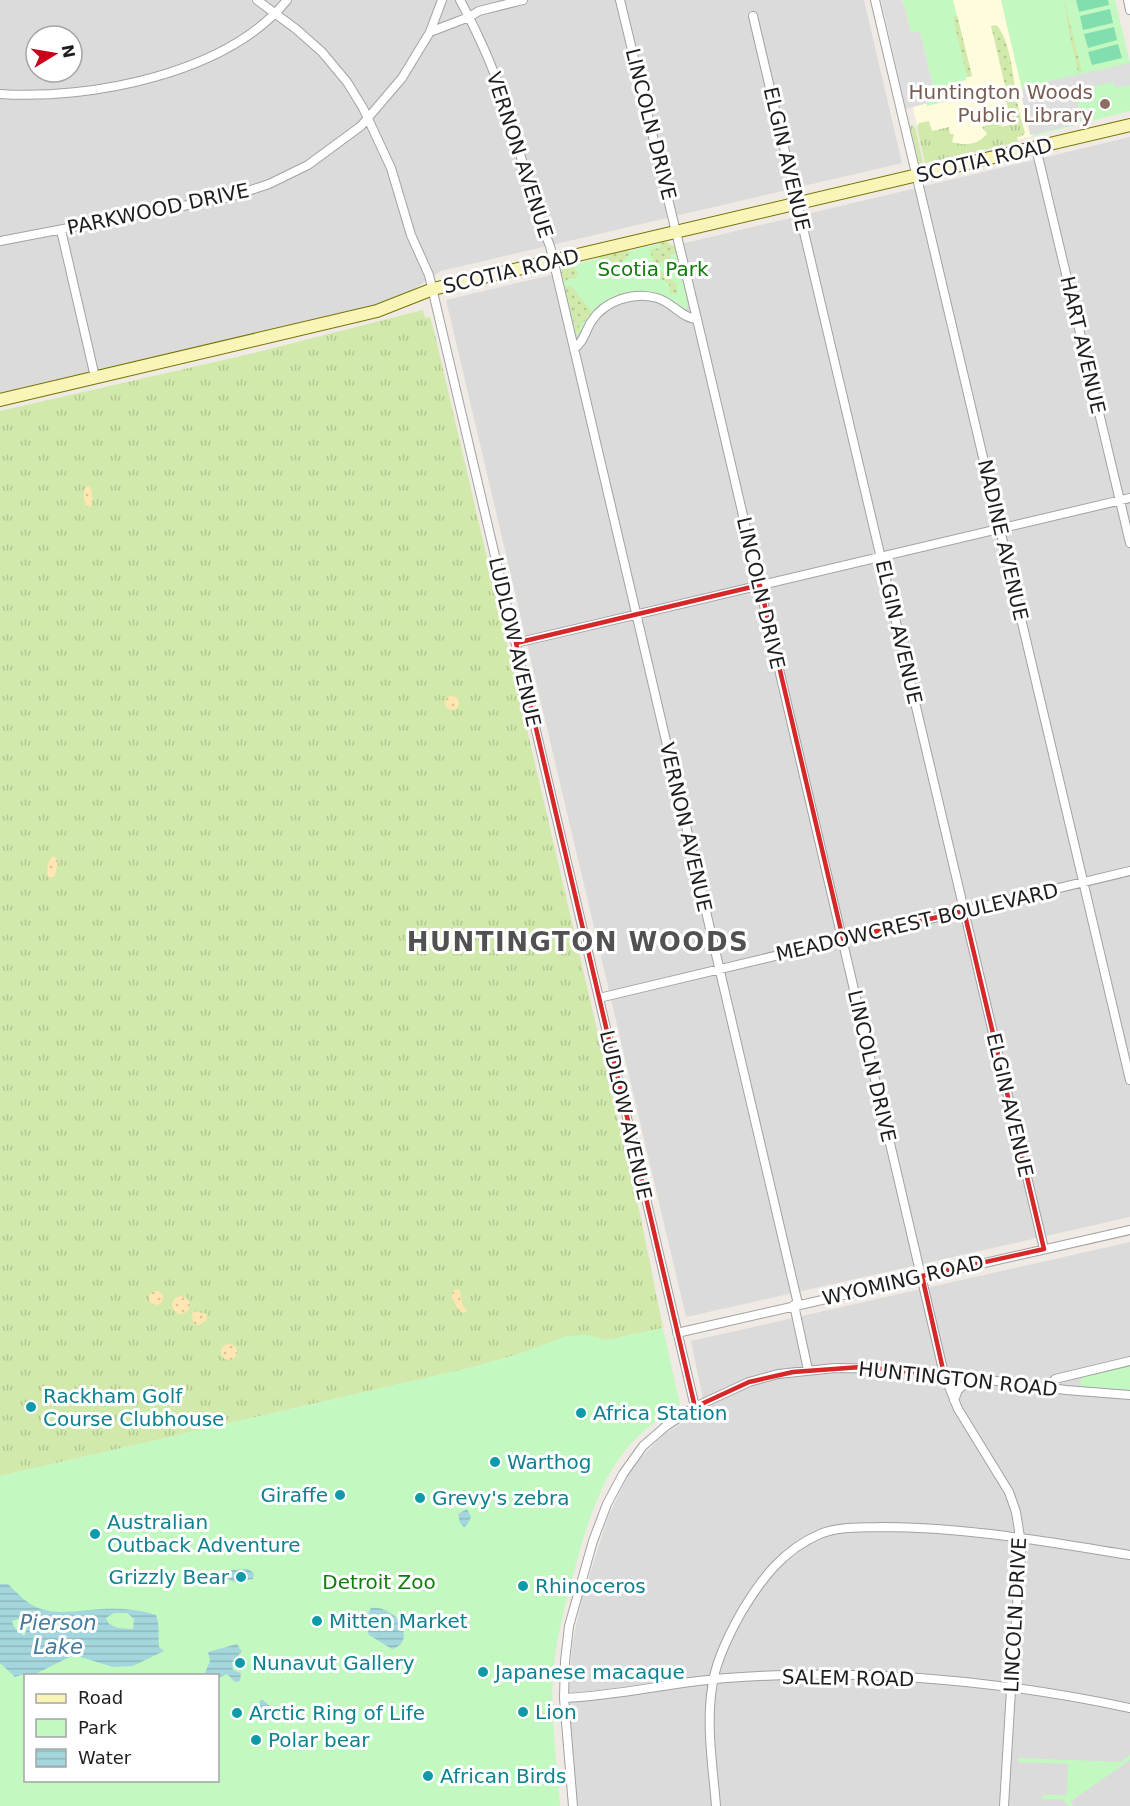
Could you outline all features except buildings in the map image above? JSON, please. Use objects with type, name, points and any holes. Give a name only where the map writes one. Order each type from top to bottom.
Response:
[{"type":"street","name":"LUDLOW AVENUE","points":[[257,0],[321,52],[347,82],[369,118],[391,168],[411,235],[429,275],[695,1407]]},
{"type":"street","points":[[0,94],[78,93],[115,87],[172,71],[228,47],[275,14],[287,0]]},
{"type":"street","name":"PARKWOOD DRIVE","points":[[0,241],[153,213],[252,191],[308,165],[342,142],[369,118],[402,78],[430,32],[442,0]]},
{"type":"street","name":"VERNON AVENUE","points":[[460,0],[479,38],[509,116],[531,198],[550,246],[720,969],[796,1305],[808,1370]]},
{"type":"street","points":[[430,32],[479,11],[524,0]]},
{"type":"street","name":"LINCOLN DRIVE","points":[[620,0],[698,319],[944,1374],[954,1400],[1009,1492],[1016,1512],[1021,1551],[1004,1806]]},
{"type":"street","name":"NADINE AVENUE","points":[[875,0],[1130,1080]]},
{"type":"street","points":[[1128,0],[1130,10]]},
{"type":"street","name":"ELGIN AVENUE","points":[[753,16],[1044,1249]]},
{"type":"street","name":"SCOTIA ROAD","points":[[0,400],[377,311],[433,289],[1130,125]]},
{"type":"street","name":"HART AVENUE","points":[[1036,148],[1130,543]]},
{"type":"street","points":[[60,230],[95,377]]},
{"type":"street","points":[[574,349],[579,346],[599,313],[628,297],[645,296],[660,299],[671,304],[687,317],[698,319]]},
{"type":"street","points":[[516,643],[1130,498]]},
{"type":"street","name":"MEADOWCREST BOULEVARD","points":[[599,998],[1130,871]]},
{"type":"street","name":"WYOMING ROAD","points":[[677,1333],[1130,1230]]},
{"type":"street","points":[[1050,1387],[1055,1378],[1130,1361]]},
{"type":"street","name":"HUNTINGTON ROAD","points":[[573,1806],[564,1698],[569,1626],[593,1541],[607,1504],[623,1474],[643,1446],[666,1426],[695,1407],[748,1382],[778,1374],[808,1370],[861,1367],[1130,1395]]},
{"type":"street","points":[[1075,1390],[1076,1373]]},
{"type":"street","points":[[954,1400],[958,1390],[971,1378]]},
{"type":"street","points":[[716,1806],[710,1733],[713,1679],[731,1631],[754,1590],[768,1572],[798,1545],[827,1532],[854,1528],[902,1527],[1020,1537],[1130,1555]]},
{"type":"street","name":"SALEM ROAD","points":[[564,1698],[713,1679],[847,1674],[1011,1687],[1130,1708]]},
{"type":"highlighted area","points":[[760,585],[843,939],[964,911],[1044,1249],[922,1276],[944,1374],[861,1367],[793,1372],[749,1382],[695,1407],[516,643]]},
{"type":"shaded area","points":[[0,0],[864,0],[902,163],[441,271],[411,291],[376,306],[0,395]]},
{"type":"shaded area","points":[[881,0],[901,0],[905,6],[911,33],[920,31],[935,95],[927,98],[928,103],[906,109]]},
{"type":"shaded area","points":[[887,0],[1001,0],[1033,136],[926,162]]},
{"type":"shaded area","points":[[1130,63],[1130,85],[1115,88],[1113,82],[1075,91],[1082,123],[1030,135],[1022,88],[1036,85],[1037,90],[1045,88],[1045,82]]},
{"type":"shaded area","points":[[1130,137],[1130,1217],[686,1317],[446,300]]},
{"type":"shaded area","points":[[1130,1242],[1130,1806],[577,1806],[569,1714],[569,1680],[573,1640],[582,1599],[608,1517],[628,1475],[636,1463],[664,1434],[702,1411],[702,1394],[691,1341]]},
{"type":"green space","points":[[901,0],[953,0],[972,76],[952,84],[955,99],[927,106],[927,98],[935,95],[920,32],[911,34],[905,6]]},
{"type":"green space","points":[[1001,0],[1115,0],[1130,63],[1130,111],[1033,136]]},
{"type":"green space","points":[[1076,0],[1108,0],[1109,5],[1079,12]]},
{"type":"green space","points":[[1065,3],[1082,72],[1078,73],[1064,6]]},
{"type":"green space","points":[[1110,9],[1113,23],[1083,30],[1080,16]]},
{"type":"green space","points":[[957,15],[972,76],[967,77],[953,18]]},
{"type":"green space","points":[[996,25],[1005,40],[1013,71],[1025,133],[1022,136],[1019,122],[1012,125],[1005,96],[1007,94],[991,26]]},
{"type":"green space","points":[[1114,27],[1117,40],[1088,48],[1084,34]]},
{"type":"green space","points":[[1118,44],[1122,58],[1092,65],[1088,52]]},
{"type":"green space","points":[[999,115],[1002,127],[1019,122],[1022,136],[1017,137],[1018,142],[925,163],[917,127],[919,123],[929,121],[932,131],[949,127],[950,134],[954,134],[952,142],[967,144],[987,134],[982,127],[986,126],[984,118]]},
{"type":"green space","points":[[910,126],[915,127],[923,163],[919,164]]},
{"type":"green space","name":"Scotia Park","points":[[667,242],[675,247],[687,308],[683,309],[671,301],[618,297],[580,334],[576,333],[561,272],[563,267]]},
{"type":"green space","points":[[667,242],[675,247],[676,253],[670,255],[673,262],[669,265],[663,262],[656,264],[650,250],[660,248],[660,243]]},
{"type":"green space","points":[[628,250],[629,255],[619,264],[600,263],[599,257]]},
{"type":"green space","points":[[575,263],[578,274],[576,278],[564,282],[561,272],[563,267]]},
{"type":"green space","points":[[661,271],[677,284],[677,294],[670,294],[669,283],[658,278],[658,272]]},
{"type":"green space","points":[[565,286],[572,287],[591,311],[579,327],[579,330],[584,330],[580,334],[576,331]]},
{"type":"green space","points":[[423,310],[425,318],[430,317],[435,335],[640,1214],[663,1328],[606,1340],[567,1336],[522,1353],[473,1367],[0,1476],[0,411],[250,354]]},
{"type":"green space","name":"Detroit Zoo","points":[[663,1328],[680,1405],[648,1428],[621,1456],[597,1499],[581,1547],[557,1642],[554,1664],[553,1716],[560,1806],[0,1806],[0,1476],[473,1367],[522,1353],[567,1336],[586,1335],[606,1340]]},
{"type":"green space","points":[[1130,1365],[1130,1390],[1081,1386],[1082,1376]]},
{"type":"green space","points":[[1130,1755],[1130,1760],[1071,1801],[1073,1806],[1069,1806],[1062,1799],[1042,1799],[1043,1795],[1067,1795],[1068,1764],[1018,1762],[1018,1758],[1121,1762]]},
{"type":"sand","points":[[87,486],[90,487],[92,495],[92,504],[89,508],[84,497]]},
{"type":"sand","points":[[452,696],[457,698],[459,703],[457,708],[452,710],[447,708],[445,703],[447,698]]},
{"type":"sand","points":[[53,856],[58,861],[55,876],[51,878],[48,877],[48,868]]},
{"type":"sand","points":[[460,1290],[462,1304],[467,1311],[465,1313],[460,1312],[452,1298],[453,1291]]},
{"type":"sand","points":[[153,1291],[159,1291],[163,1298],[159,1305],[153,1305],[149,1301],[149,1295]]},
{"type":"sand","points":[[181,1296],[189,1301],[190,1305],[185,1313],[181,1314],[173,1309],[172,1305],[177,1297]]},
{"type":"sand","points":[[194,1311],[207,1314],[206,1321],[198,1325],[193,1324],[192,1313]]},
{"type":"sand","points":[[229,1344],[237,1352],[229,1360],[221,1352]]},
{"type":"water","points":[[467,1509],[471,1517],[464,1527],[460,1523],[458,1514]]},
{"type":"water","points":[[248,1569],[254,1573],[253,1579],[234,1582],[226,1578],[225,1574],[230,1570]]},
{"type":"water","name":"Pierson Lake","points":[[0,1584],[8,1584],[32,1605],[48,1611],[122,1609],[156,1615],[159,1647],[164,1651],[133,1666],[113,1667],[74,1655],[35,1674],[15,1677],[0,1663]],"holes":[[[114,1613],[127,1613],[134,1619],[133,1629],[118,1628],[109,1624],[106,1618]],[[21,1618],[28,1619],[28,1626],[24,1636],[14,1627],[12,1621]]]},
{"type":"water","points":[[371,1608],[390,1612],[397,1618],[404,1633],[399,1645],[392,1649],[369,1635],[367,1621]]},
{"type":"water","points":[[237,1644],[242,1652],[237,1661],[232,1662],[233,1670],[241,1673],[240,1681],[235,1682],[227,1674],[220,1677],[220,1680],[219,1674],[204,1674],[210,1661],[208,1652]]},
{"type":"water","points":[[260,1700],[271,1707],[276,1720],[269,1719],[267,1714],[259,1711]]},
{"type":"place","name":"Huntington Woods Public Library","points":[[1105,104]]},
{"type":"place","name":"Rackham Golf Course Clubhouse","points":[[31,1407]]},
{"type":"place","name":"Africa Station","points":[[581,1413]]},
{"type":"place","name":"Warthog","points":[[495,1462]]},
{"type":"place","name":"Giraffe","points":[[340,1495]]},
{"type":"place","name":"Grevy's zebra","points":[[420,1498]]},
{"type":"place","name":"Australian Outback Adventure","points":[[95,1534]]},
{"type":"place","name":"Grizzly Bear","points":[[241,1577]]},
{"type":"place","name":"Rhinoceros","points":[[523,1586]]},
{"type":"place","name":"Mitten Market","points":[[317,1621]]},
{"type":"place","name":"Nunavut Gallery","points":[[240,1663]]},
{"type":"place","name":"Japanese macaque","points":[[483,1672]]},
{"type":"place","name":"Lion","points":[[523,1712]]},
{"type":"place","name":"Arctic Ring of Life","points":[[237,1713]]},
{"type":"place","name":"Polar bear","points":[[256,1740]]},
{"type":"place","name":"African Birds","points":[[428,1776]]},
{"type":"district","name":"HUNTINGTON WOODS","points":[[578,942]]}]
